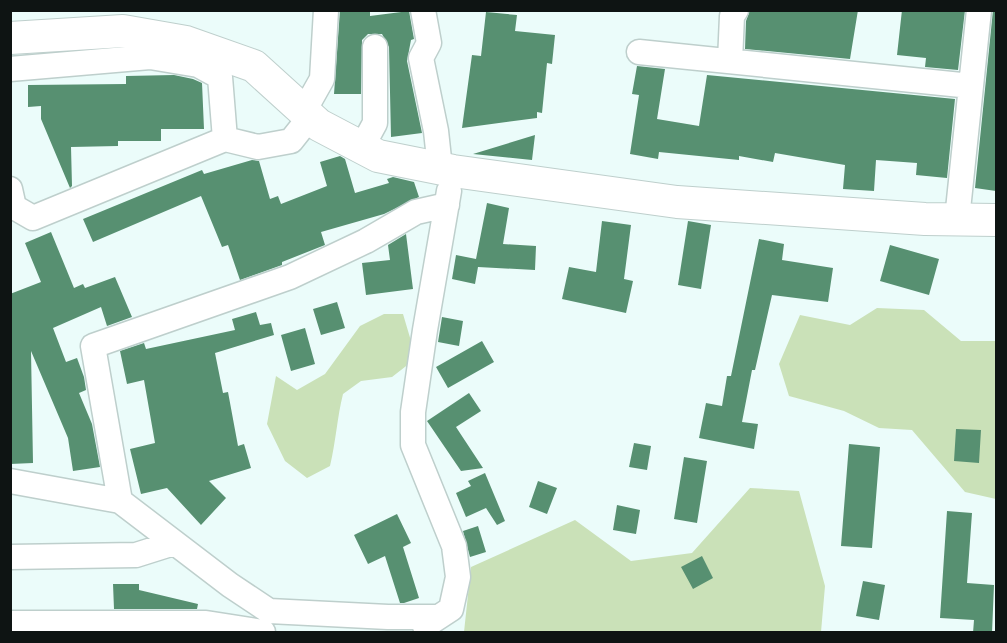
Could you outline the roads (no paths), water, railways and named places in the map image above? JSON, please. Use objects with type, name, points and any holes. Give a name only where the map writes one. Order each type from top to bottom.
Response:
[{"type":"street","points":[[10,189],[14,207],[33,218],[225,139],[258,147],[291,141],[307,114],[322,79],[326,10]]},
{"type":"street","points":[[416,633],[450,609],[458,577],[454,546],[412,445],[413,412],[447,205],[446,170],[421,58],[429,43],[423,10]]},
{"type":"street","points":[[730,61],[732,16],[736,10]]},
{"type":"street","points":[[957,219],[979,10]]},
{"type":"street","points":[[10,38],[123,31],[186,42],[254,66],[319,125],[378,156],[446,170],[676,202],[996,220]]},
{"type":"street","points":[[362,147],[375,123],[375,47]]},
{"type":"street","points":[[639,52],[971,86]]},
{"type":"street","points":[[10,69],[150,57],[198,65],[220,77],[225,139]]},
{"type":"street","points":[[120,501],[93,346],[290,278],[366,241],[416,212],[447,205]]},
{"type":"street","points":[[10,481],[120,501],[269,611],[438,617]]},
{"type":"street","points":[[10,556],[136,555],[174,543]]},
{"type":"street","points":[[368,633],[388,617]]},
{"type":"street","points":[[10,623],[206,623],[263,633]]}]
